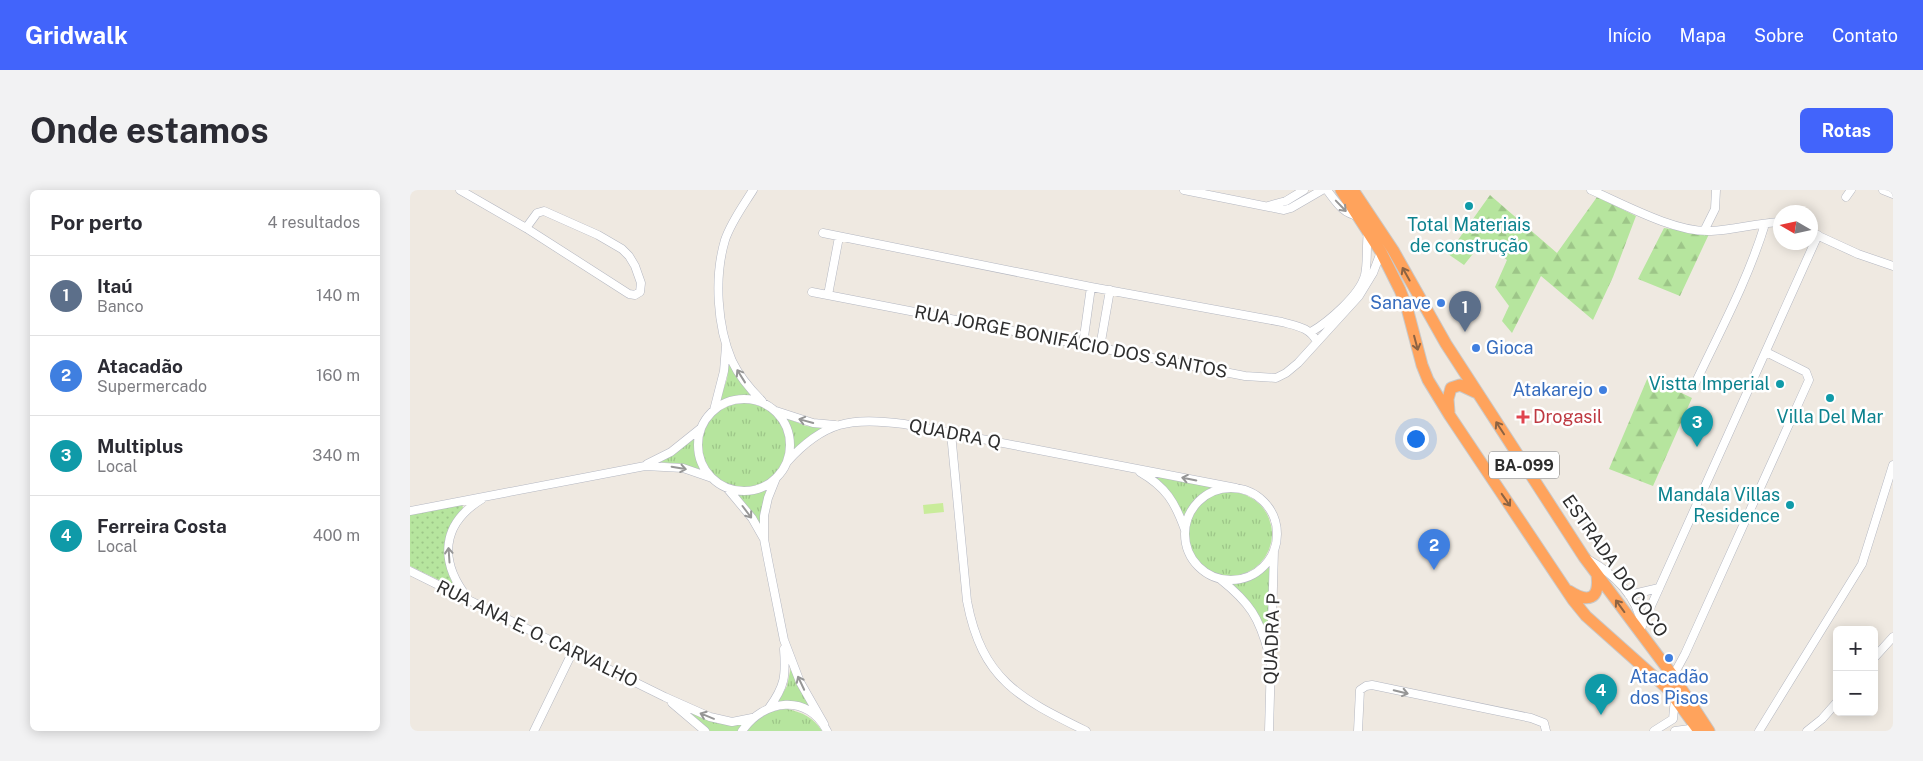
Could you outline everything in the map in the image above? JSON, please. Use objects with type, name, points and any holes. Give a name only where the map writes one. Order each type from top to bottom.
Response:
[{"type":"highway","name":"ESTRADA DO COCO","points":[[1341,190],[1381,252],[1400,290],[1407,308],[1422,365],[1428,380],[1450,416],[1565,589],[1586,616],[1643,665],[1675,696],[1698,730]]},
{"type":"highway","name":"ESTRADA DO COCO","points":[[1353,190],[1393,250],[1446,344],[1584,556],[1673,676],[1710,731]]},
{"type":"highway","points":[[1450,416],[1448,399],[1451,388],[1460,385],[1477,393]]},
{"type":"highway","points":[[1565,589],[1580,597],[1591,598],[1596,594],[1598,588],[1597,575]]},
{"type":"street","points":[[460,190],[526,228],[629,294],[638,294],[641,289],[641,283],[635,266],[629,256],[613,243],[544,211],[537,213],[526,228]]},
{"type":"street","points":[[753,190],[726,239],[719,277],[719,305],[726,344],[739,373],[763,403]]},
{"type":"street","points":[[1184,190],[1264,206],[1291,208],[1318,191]]},
{"type":"street","points":[[1283,206],[1304,190]]},
{"type":"street","points":[[1327,190],[1348,214],[1359,216]]},
{"type":"street","points":[[1358,190],[1362,204]]},
{"type":"street","points":[[1591,190],[1654,218],[1682,227],[1704,231],[1773,223]]},
{"type":"street","points":[[1704,231],[1715,209],[1716,190]]},
{"type":"street","points":[[1846,197],[1851,190]]},
{"type":"street","points":[[1883,190],[1893,194]]},
{"type":"street","points":[[1694,386],[1745,275],[1765,224]]},
{"type":"street","points":[[1361,288],[1365,275],[1368,231]]},
{"type":"street","points":[[823,233],[1091,287],[1282,322],[1311,332],[1316,342],[1331,329],[1361,288],[1381,252]]},
{"type":"street","points":[[1818,236],[1858,254],[1893,266]]},
{"type":"street","points":[[828,295],[839,237]]},
{"type":"street","points":[[1642,626],[1766,352],[1807,250]]},
{"type":"street","points":[[1083,344],[1091,287]]},
{"type":"street","points":[[1100,348],[1110,290]]},
{"type":"street","name":"RUA JORGE BONIFÁCIO DOS SANTOS","points":[[812,292],[1263,378],[1276,378],[1286,373],[1316,342]]},
{"type":"street","points":[[1311,332],[1344,309]]},
{"type":"street","points":[[714,410],[724,371],[726,344]]},
{"type":"street","points":[[1673,676],[1685,654],[1809,380],[1806,372],[1766,352]]},
{"type":"street","points":[[645,466],[671,452],[701,428],[714,410],[722,404],[737,399],[753,399],[776,411],[814,423],[837,425]]},
{"type":"street","points":[[769,708],[778,696],[786,672],[784,640],[764,539],[764,516],[768,498],[776,478],[786,462],[790,448],[789,435],[784,422],[776,411]]},
{"type":"street","name":"QUADRA Q","points":[[786,462],[812,438],[837,425],[862,420],[951,433],[1134,469]]},
{"type":"street","points":[[701,428],[698,449],[705,470],[712,478]]},
{"type":"street","points":[[951,433],[967,601],[971,622],[978,642],[989,662],[1011,688],[1044,710],[1086,731]]},
{"type":"street","points":[[1759,731],[1862,564],[1893,465]]},
{"type":"street","points":[[410,511],[645,466],[683,468],[712,478],[727,488],[752,518],[764,539]]},
{"type":"street","points":[[1134,469],[1236,488],[1249,491],[1261,498],[1275,521],[1277,534],[1274,548],[1268,560],[1259,570],[1247,577],[1233,580],[1220,579]]},
{"type":"street","points":[[1134,469],[1152,479],[1168,494],[1178,511],[1185,530],[1186,543],[1190,555],[1198,566],[1208,574],[1220,579],[1251,608],[1263,634],[1271,662]]},
{"type":"street","points":[[727,488],[740,491],[753,490],[776,478]]},
{"type":"street","points":[[1886,488],[1893,482]]},
{"type":"street","points":[[1185,530],[1190,512],[1202,498],[1212,491],[1236,488]]},
{"type":"street","points":[[468,599],[452,574],[448,545],[453,528],[460,515],[486,496]]},
{"type":"street","name":"QUADRA P","points":[[1268,731],[1274,548]]},
{"type":"street","points":[[1584,556],[1614,576],[1628,595],[1640,613],[1645,640]]},
{"type":"street","name":"RUA ANA E. O. CARVALHO","points":[[410,571],[665,697]]},
{"type":"street","points":[[1628,595],[1659,588]]},
{"type":"street","points":[[1878,654],[1893,637]]},
{"type":"street","points":[[784,640],[800,682],[825,728]]},
{"type":"street","points":[[534,731],[573,651]]},
{"type":"street","points":[[1358,731],[1360,690],[1372,685],[1531,718],[1544,723],[1546,731]]},
{"type":"street","points":[[1656,730],[1672,719],[1675,696]]},
{"type":"street","points":[[665,697],[721,721],[732,722],[752,718]]},
{"type":"street","points":[[665,697],[705,731]]},
{"type":"street","points":[[742,731],[760,711],[777,705],[803,708],[814,715],[825,728]]},
{"type":"street","points":[[1807,731],[1822,719],[1833,707]]},
{"type":"street","points":[[1675,731],[1698,730]]},
{"type":"green space","points":[[1490,195],[1557,253],[1597,197],[1636,216],[1613,277],[1593,320],[1541,276],[1512,333],[1502,321],[1509,306],[1495,287],[1507,260],[1484,240],[1464,265],[1448,254]]},
{"type":"green space","points":[[1664,228],[1709,234],[1680,296],[1638,279]]},
{"type":"green space","points":[[729,361],[752,396],[733,396],[719,402],[727,379]]},
{"type":"green space","points":[[1648,377],[1692,398],[1653,486],[1609,469]]},
{"type":"green space","points":[[744,403],[760,406],[779,422],[783,429],[786,445],[783,461],[767,480],[760,484],[744,487],[728,484],[709,468],[705,461],[702,445],[705,429],[721,410],[728,406]]},
{"type":"green space","points":[[786,418],[806,426],[826,428],[793,451],[792,432]]},
{"type":"green space","points":[[695,437],[696,456],[702,471],[679,464],[660,462],[682,448]]},
{"type":"green space","points":[[1152,475],[1215,487],[1196,499],[1185,518],[1173,496]]},
{"type":"green space","points":[[769,486],[761,527],[735,494],[753,493]]},
{"type":"green space","points":[[1230,492],[1253,499],[1265,511],[1272,534],[1265,557],[1253,569],[1230,576],[1207,569],[1195,557],[1188,534],[1195,511],[1207,499]]},
{"type":"green space","points":[[943,503],[944,512],[924,514],[923,505]]},
{"type":"green space","points":[[462,504],[463,508],[451,526],[446,544],[446,564],[453,587],[410,566],[410,514]]},
{"type":"green space","points":[[1272,559],[1269,638],[1253,607],[1229,582],[1248,580],[1254,577]]},
{"type":"green space","points":[[791,667],[810,709],[777,703],[787,686]]},
{"type":"green space","points":[[685,708],[720,724],[744,724],[740,731],[710,731]]},
{"type":"green space","points":[[787,709],[807,716],[822,731],[747,731],[764,715]]},
{"type":"place","name":"Total Materiais de construção","points":[[1469,206]]},
{"type":"place","name":"Sanave","points":[[1441,303]]},
{"type":"place","name":"Itaú","points":[[1465,332]]},
{"type":"place","name":"Gioca","points":[[1476,348]]},
{"type":"place","name":"Vistta Imperial","points":[[1780,384]]},
{"type":"place","name":"Atakarejo","points":[[1603,390]]},
{"type":"place","name":"Villa Del Mar","points":[[1830,398]]},
{"type":"place","name":"Drogasil","points":[[1523,417]]},
{"type":"place","name":"Multiplus","points":[[1697,447]]},
{"type":"place","name":"Mandala Villas Residence","points":[[1790,505]]},
{"type":"place","name":"Atacadão","points":[[1434,570]]},
{"type":"place","name":"Atacadão dos Pisos","points":[[1669,658]]},
{"type":"place","name":"Ferreira Costa","points":[[1601,715]]}]
